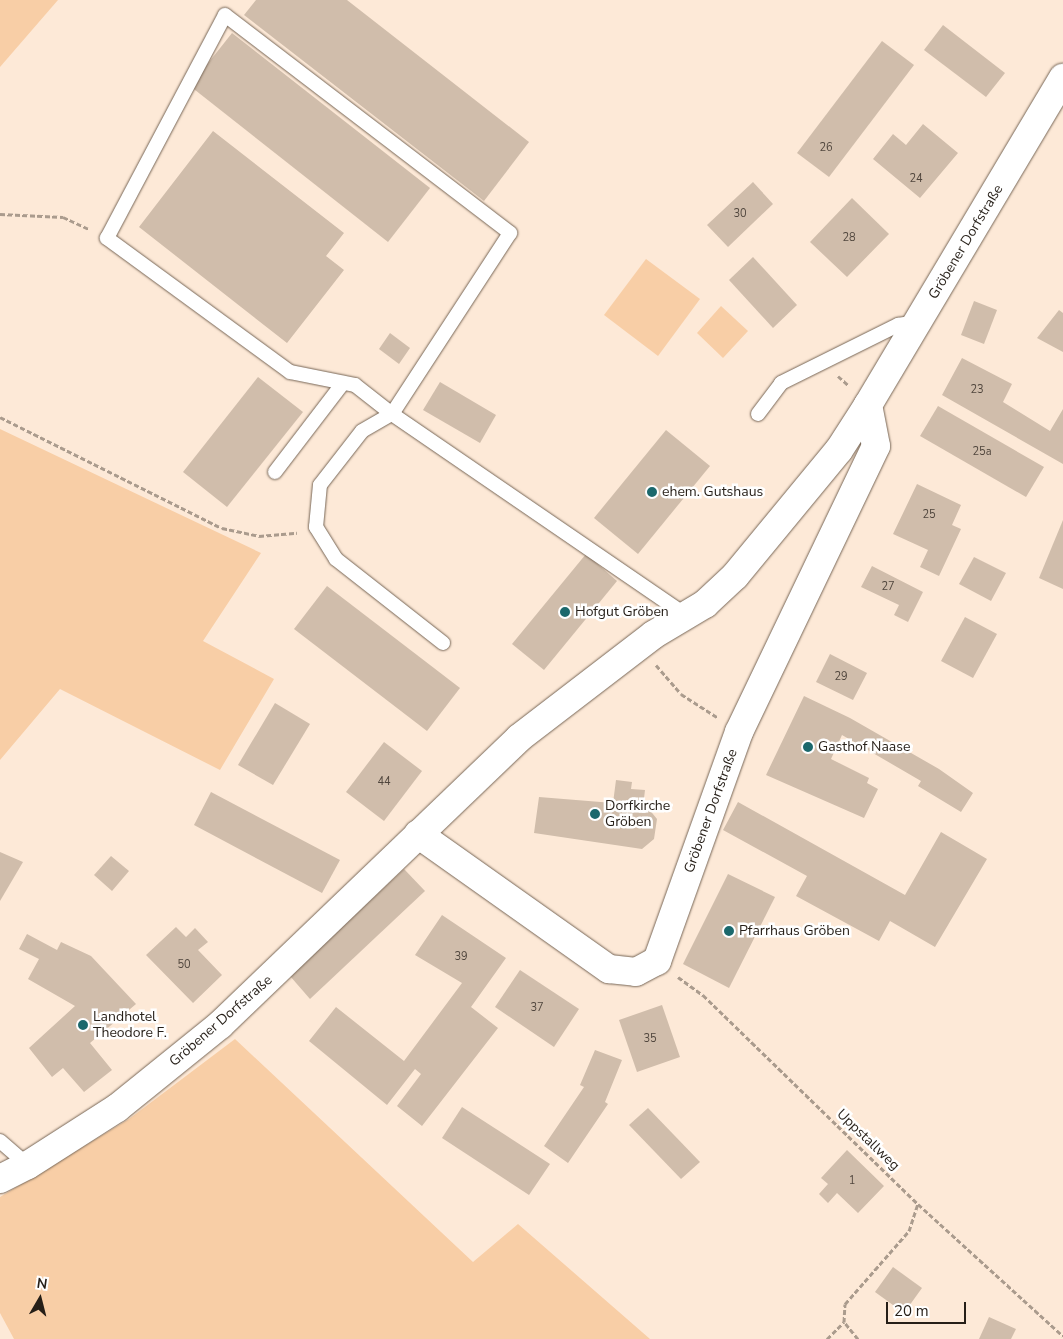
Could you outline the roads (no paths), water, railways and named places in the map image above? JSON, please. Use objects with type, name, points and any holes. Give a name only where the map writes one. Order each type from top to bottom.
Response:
[{"type":"street","name":"Gröbener Dorfstraße","points":[[0,1179],[28,1165],[117,1108],[220,1025],[519,738],[653,635],[705,604],[734,576],[839,450],[918,322],[1063,78]]},
{"type":"street","name":"Gröbener Dorfstraße","points":[[418,834],[609,969],[636,972],[657,961],[739,732],[876,446],[868,405]]},
{"type":"lane","points":[[443,643],[336,559],[316,528],[320,485],[362,431],[392,414],[510,234],[225,15],[107,238],[290,372],[354,385],[392,414],[686,615]]},
{"type":"lane","points":[[758,414],[781,383],[898,325],[918,322]]},
{"type":"lane","points":[[275,472],[343,382]]},
{"type":"lane","points":[[0,1141],[28,1165]]},
{"type":"place","name":"ehem. Gutshaus","points":[[652,492]]},
{"type":"place","name":"Hofgut Gröben","points":[[565,612]]},
{"type":"place","name":"Gasthof Naase","points":[[808,747]]},
{"type":"place","name":"Dorfkirche Gröben","points":[[595,814]]},
{"type":"place","name":"Pfarrhaus Gröben","points":[[729,931]]},
{"type":"place","name":"Landhotel Theodore F.","points":[[83,1025]]}]
